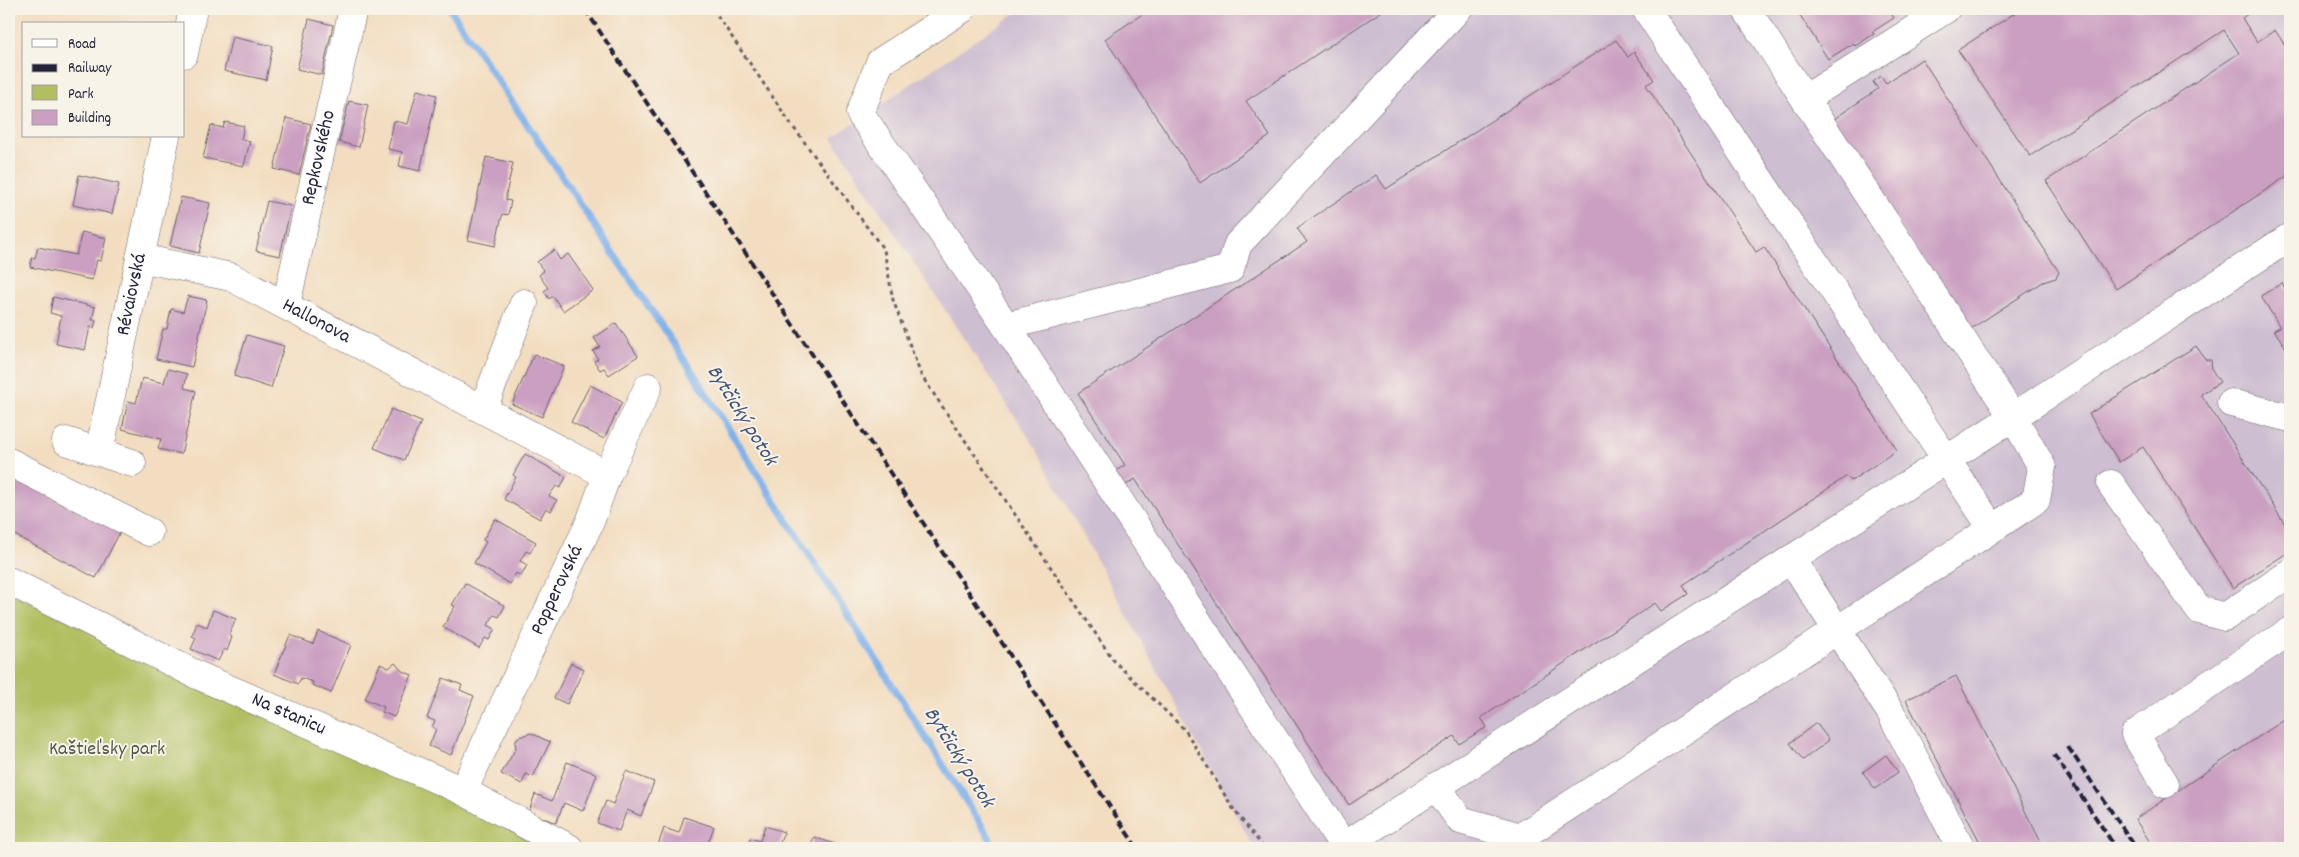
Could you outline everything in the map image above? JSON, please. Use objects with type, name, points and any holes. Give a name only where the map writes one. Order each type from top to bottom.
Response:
[{"type":"street","points":[[185,49],[193,9]]},
{"type":"street","name":"Repkovského","points":[[286,305],[353,9]]},
{"type":"street","points":[[962,9],[880,62],[860,113],[1006,326],[1345,847],[1436,786],[2013,417],[2290,237]]},
{"type":"street","points":[[1006,326],[1230,269],[1238,244],[1458,9]]},
{"type":"street","points":[[1646,9],[1992,528]]},
{"type":"street","points":[[1436,786],[1460,820],[1525,842],[1836,631],[2036,500],[2042,467],[2013,417],[1746,9]]},
{"type":"street","points":[[1805,99],[1946,9]]},
{"type":"street","name":"Révaiovská","points":[[99,452],[166,138]]},
{"type":"street","name":"Hallonova","points":[[140,258],[231,277],[608,475]]},
{"type":"street","points":[[483,409],[524,303]]},
{"type":"street","name":"Popperovská","points":[[463,792],[590,522],[608,475],[648,387]]},
{"type":"street","points":[[2231,403],[2290,418]]},
{"type":"street","points":[[66,441],[132,463]]},
{"type":"street","points":[[9,462],[149,532]]},
{"type":"street","points":[[2111,484],[2200,610],[2226,617],[2290,573]]},
{"type":"street","points":[[1790,559],[1891,713],[1961,848]]},
{"type":"street","name":"Na stanicu","points":[[9,582],[197,675],[463,792],[569,848]]},
{"type":"street","points":[[2165,784],[2135,734],[2290,631]]},
{"type":"path","points":[[713,9],[790,124],[884,250],[892,300],[921,375],[1114,661],[1185,730],[1234,810],[1264,848]]},
{"type":"shaded area","points":[[1021,9],[2290,9],[2290,848],[1254,848],[1035,447],[832,138]]},
{"type":"green space","name":"Kaštieľsky park","points":[[9,593],[458,801],[544,848],[9,848]]},
{"type":"building","points":[[1150,9],[1385,9],[1246,101],[1270,136],[1200,183],[1105,39]]},
{"type":"building","points":[[1796,9],[1888,9],[1894,18],[1855,46],[1854,43],[1828,59]]},
{"type":"building","points":[[2021,9],[2255,9],[2242,18],[2257,42],[2275,30],[2290,53],[2290,174],[2116,289],[2046,181],[2239,53],[2224,30],[2030,156],[1958,50]]},
{"type":"building","points":[[309,19],[333,25],[322,75],[297,69]]},
{"type":"building","points":[[232,37],[273,46],[266,80],[224,71]]},
{"type":"building","points":[[1616,40],[1628,57],[1634,52],[1654,80],[1646,85],[1756,252],[1764,247],[1897,450],[1851,481],[1847,476],[1683,585],[1688,594],[1661,611],[1655,603],[1481,718],[1487,727],[1459,744],[1454,736],[1349,805],[1135,479],[1120,489],[1111,474],[1125,465],[1078,393],[1307,242],[1297,228],[1376,175],[1386,189]]},
{"type":"building","points":[[1922,59],[2059,272],[2056,278],[2043,282],[1969,330],[1831,121],[1878,89],[1873,82],[1881,76],[1886,83]]},
{"type":"building","points":[[417,90],[437,95],[420,171],[399,166],[402,152],[388,149],[394,121],[408,124]]},
{"type":"building","points":[[349,101],[368,105],[359,147],[339,142]]},
{"type":"building","points":[[286,118],[311,124],[299,175],[274,169]]},
{"type":"building","points":[[225,122],[244,126],[241,139],[250,141],[244,166],[203,158],[211,125],[223,128]]},
{"type":"building","points":[[486,157],[513,163],[506,194],[506,200],[511,201],[508,215],[503,214],[495,246],[468,240]]},
{"type":"building","points":[[79,175],[119,184],[112,214],[73,205]]},
{"type":"building","points":[[181,197],[210,203],[199,253],[170,246]]},
{"type":"building","points":[[267,201],[291,206],[280,256],[256,251]]},
{"type":"building","points":[[82,232],[106,238],[101,261],[97,260],[92,280],[30,267],[32,257],[35,258],[38,247],[76,255]]},
{"type":"building","points":[[554,250],[560,260],[568,254],[593,290],[563,311],[553,296],[549,299],[544,291],[548,288],[539,275],[544,271],[537,262]]},
{"type":"building","points":[[2282,283],[2290,296],[2290,345],[2286,348],[2274,330],[2280,327],[2261,296]]},
{"type":"building","points":[[188,296],[207,300],[192,367],[156,359],[163,329],[167,329],[171,309],[183,312]]},
{"type":"building","points":[[53,297],[95,307],[92,320],[96,320],[94,328],[90,327],[85,350],[56,344],[61,316],[50,313]]},
{"type":"building","points":[[616,323],[638,356],[609,375],[604,368],[600,370],[594,361],[598,359],[593,351],[600,347],[594,338]]},
{"type":"building","points":[[247,335],[284,346],[271,388],[234,376]]},
{"type":"building","points":[[2196,346],[2206,360],[2211,360],[2212,370],[2220,382],[2201,394],[2290,532],[2290,551],[2233,588],[2143,447],[2119,462],[2089,414]]},
{"type":"building","points":[[534,354],[564,366],[542,417],[512,404]]},
{"type":"building","points":[[168,369],[187,374],[184,388],[196,391],[181,454],[158,449],[161,439],[122,429],[128,401],[136,403],[142,378],[164,383]]},
{"type":"building","points":[[590,385],[622,402],[604,439],[571,422]]},
{"type":"building","points":[[391,409],[421,422],[404,460],[374,448]]},
{"type":"building","points":[[525,454],[566,477],[560,488],[556,486],[549,496],[557,500],[551,511],[546,508],[540,519],[504,499],[516,477],[513,475]]},
{"type":"building","points":[[9,473],[120,532],[96,578],[9,532]]},
{"type":"building","points":[[495,519],[536,542],[530,553],[526,551],[520,561],[527,565],[521,576],[516,573],[510,584],[474,563],[486,542],[483,540]]},
{"type":"building","points":[[465,583],[505,606],[499,617],[494,615],[488,625],[495,629],[489,640],[485,638],[479,648],[443,627],[455,606],[452,605]]},
{"type":"building","points":[[213,610],[236,619],[229,635],[232,637],[227,651],[224,649],[218,661],[191,649],[196,638],[192,636],[197,623],[207,627]]},
{"type":"building","points":[[318,631],[351,645],[331,693],[312,685],[313,682],[301,678],[298,684],[274,674],[290,635],[313,644]]},
{"type":"building","points":[[395,663],[402,671],[412,675],[394,717],[382,712],[384,707],[365,699],[380,664],[389,668]]},
{"type":"building","points":[[571,663],[584,669],[567,704],[554,698]]},
{"type":"building","points":[[1956,676],[2044,848],[1983,848],[1906,700]]},
{"type":"building","points":[[443,678],[462,685],[460,690],[474,696],[451,755],[429,746],[436,729],[432,727],[435,721],[427,718]]},
{"type":"building","points":[[2290,716],[2290,848],[2154,848],[2135,819]]},
{"type":"building","points":[[1816,723],[1829,740],[1803,760],[1790,743]]},
{"type":"building","points":[[531,733],[550,742],[533,777],[526,774],[522,784],[501,774],[516,748],[517,738]]},
{"type":"building","points":[[1886,755],[1898,772],[1875,789],[1863,772]]},
{"type":"building","points":[[567,762],[597,774],[583,811],[564,803],[556,823],[529,812],[535,794],[552,801]]},
{"type":"building","points":[[626,771],[654,782],[641,816],[627,810],[619,831],[597,823],[606,801],[613,804]]},
{"type":"building","points":[[684,817],[714,827],[706,848],[657,848],[664,828],[679,833]]},
{"type":"building","points":[[765,826],[784,832],[778,848],[747,848],[750,838],[760,841]]},
{"type":"building","points":[[814,837],[846,848],[810,848]]},
{"type":"waterway","name":"Bytčický potok","points":[[450,9],[697,379],[989,837],[994,848]]},
{"type":"railway","points":[[585,9],[1137,848]]},
{"type":"railway","points":[[2068,747],[2136,848]]},
{"type":"railway","points":[[2054,755],[2116,848]]}]
